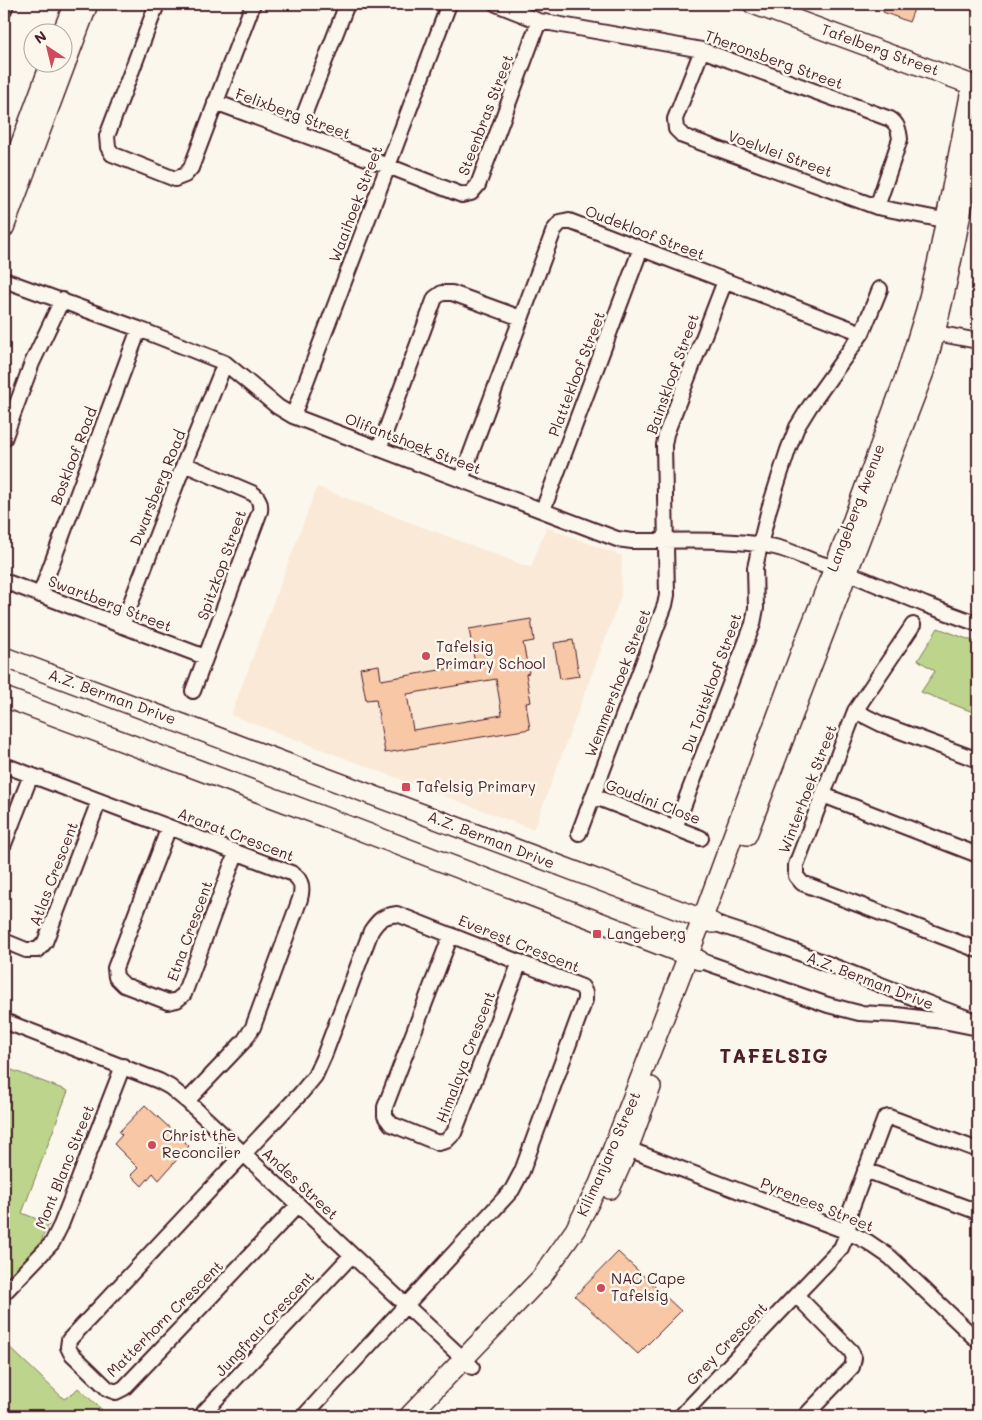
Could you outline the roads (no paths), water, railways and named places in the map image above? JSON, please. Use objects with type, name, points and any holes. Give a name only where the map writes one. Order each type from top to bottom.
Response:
[{"type":"street","points":[[4,10],[6,4]]},
{"type":"street","points":[[67,22],[74,4]]},
{"type":"street","points":[[4,228],[88,4]]},
{"type":"street","points":[[157,4],[107,136],[108,147],[112,154],[175,179],[185,175],[191,168],[253,4]]},
{"type":"street","points":[[297,133],[347,4]]},
{"type":"street","name":"Waaihoek Street","points":[[292,416],[448,4]]},
{"type":"street","name":"Theronsberg Street","points":[[496,4],[539,21],[702,50],[894,122],[900,139],[877,207]]},
{"type":"street","name":"Tafelberg Street","points":[[753,4],[976,83]]},
{"type":"street","name":"Steenbras Street","points":[[388,166],[462,195],[471,193],[478,185],[539,21]]},
{"type":"street","name":"Voelvlei Street","points":[[702,50],[675,119],[676,128],[683,136],[877,207],[952,222]]},
{"type":"street","points":[[4,188],[47,72]]},
{"type":"street","name":"Langeberg Avenue","points":[[693,958],[840,570],[917,391],[928,330],[946,288],[952,222],[976,83]]},
{"type":"street","name":"Felixberg Street","points":[[215,102],[388,166]]},
{"type":"street","name":"Langeberg Avenue","points":[[952,222],[978,130]]},
{"type":"street","name":"Oudekloof Street","points":[[461,480],[554,230],[560,223],[569,222],[641,248],[862,333]]},
{"type":"street","name":"Plattekloof Street","points":[[543,510],[641,248]]},
{"type":"street","name":"Olifantshoek Street","points":[[4,280],[62,300],[225,363],[278,407],[292,416],[617,538],[632,541],[737,542],[777,548],[840,570],[978,624]]},
{"type":"street","name":"Bainskloof Street","points":[[666,541],[664,445],[666,434],[726,280]]},
{"type":"street","name":"Du Toitskloof Street","points":[[676,828],[753,624],[756,608],[755,568],[760,545],[769,509],[797,427],[862,333],[880,289]]},
{"type":"street","points":[[379,449],[435,298],[442,293],[452,293],[521,318]]},
{"type":"street","points":[[4,440],[32,363],[62,300]]},
{"type":"street","name":"Boskloof Road","points":[[40,595],[139,329]]},
{"type":"street","points":[[928,330],[978,341]]},
{"type":"street","name":"Dwarsberg Road","points":[[122,626],[225,363]]},
{"type":"street","name":"Spitzkop Street","points":[[184,464],[252,493],[258,498],[260,505],[260,511],[193,691]]},
{"type":"street","name":"Wemmershoek Street","points":[[579,833],[665,605],[667,595],[666,541]]},
{"type":"street","name":"Swartberg Street","points":[[4,581],[205,657]]},
{"type":"street","name":"Winterhoek Street","points":[[913,625],[855,711],[796,865],[796,876],[802,884],[978,950]]},
{"type":"street","name":"A.Z. Berman Drive","points":[[4,657],[708,922],[752,935],[978,1022]]},
{"type":"street","name":"A.Z. Berman Drive","points":[[4,697],[693,958],[836,1007],[859,1013],[943,1021],[978,1028]]},
{"type":"street","points":[[855,711],[881,724],[978,760]]},
{"type":"street","name":"Ararat Crescent","points":[[4,765],[295,875],[302,885],[302,892],[253,1027],[244,1041],[187,1101]]},
{"type":"street","points":[[4,844],[31,775]]},
{"type":"street","points":[[822,795],[978,855]]},
{"type":"street","name":"Goudini Close","points":[[593,796],[701,838]]},
{"type":"street","name":"Atlas Crescent","points":[[4,941],[26,950],[38,950],[45,942],[99,801]]},
{"type":"street","name":"Etna Crescent","points":[[169,827],[115,968],[116,978],[124,985],[168,1002],[177,1000],[184,994],[236,853]]},
{"type":"street","name":"Everest Crescent","points":[[244,1155],[315,1076],[371,931],[384,916],[397,914],[582,987],[585,993],[585,1000],[522,1171],[512,1190],[406,1304]]},
{"type":"street","name":"Himalaya Crescent","points":[[451,934],[385,1107],[385,1116],[391,1124],[430,1140],[438,1143],[446,1141],[454,1133],[520,962]]},
{"type":"street","name":"Kilimanjaro Street","points":[[425,1416],[467,1362],[532,1289],[575,1230],[622,1147],[693,958]]},
{"type":"street","name":"Andes Street","points":[[4,1022],[159,1080],[170,1087],[467,1362]]},
{"type":"street","name":"Mont Blanc Street","points":[[4,1293],[52,1243],[61,1225],[123,1066]]},
{"type":"street","name":"Grey Crescent","points":[[681,1416],[842,1248],[848,1232],[850,1212],[886,1118],[889,1117],[978,1150]]},
{"type":"street","name":"Pyrenees Street","points":[[622,1147],[848,1232],[868,1242],[890,1257],[977,1339]]},
{"type":"street","name":"Matterhorn Crescent","points":[[244,1155],[69,1340],[68,1347],[71,1353],[108,1389],[116,1392],[124,1388],[298,1205]]},
{"type":"street","points":[[866,1170],[978,1212]]},
{"type":"street","name":"Jungfrau Crescent","points":[[204,1416],[204,1412],[352,1255]]},
{"type":"street","points":[[796,1295],[851,1350],[854,1358],[852,1367],[805,1416]]},
{"type":"street","points":[[304,1416],[406,1304]]},
{"type":"street","name":"Kilimanjaro Street","points":[[409,1416],[467,1362]]},
{"type":"place","name":"Tafelsig Primary School","points":[[426,656]]},
{"type":"place","name":"Tafelsig Primary","points":[[406,787]]},
{"type":"place","name":"Langeberg","points":[[597,934]]},
{"type":"place","name":"Christ the Reconciler","points":[[152,1145]]},
{"type":"place","name":"NAC Cape Tafelsig","points":[[601,1288]]},
{"type":"district","name":"TAFELSIG","points":[[774,1056]]}]
